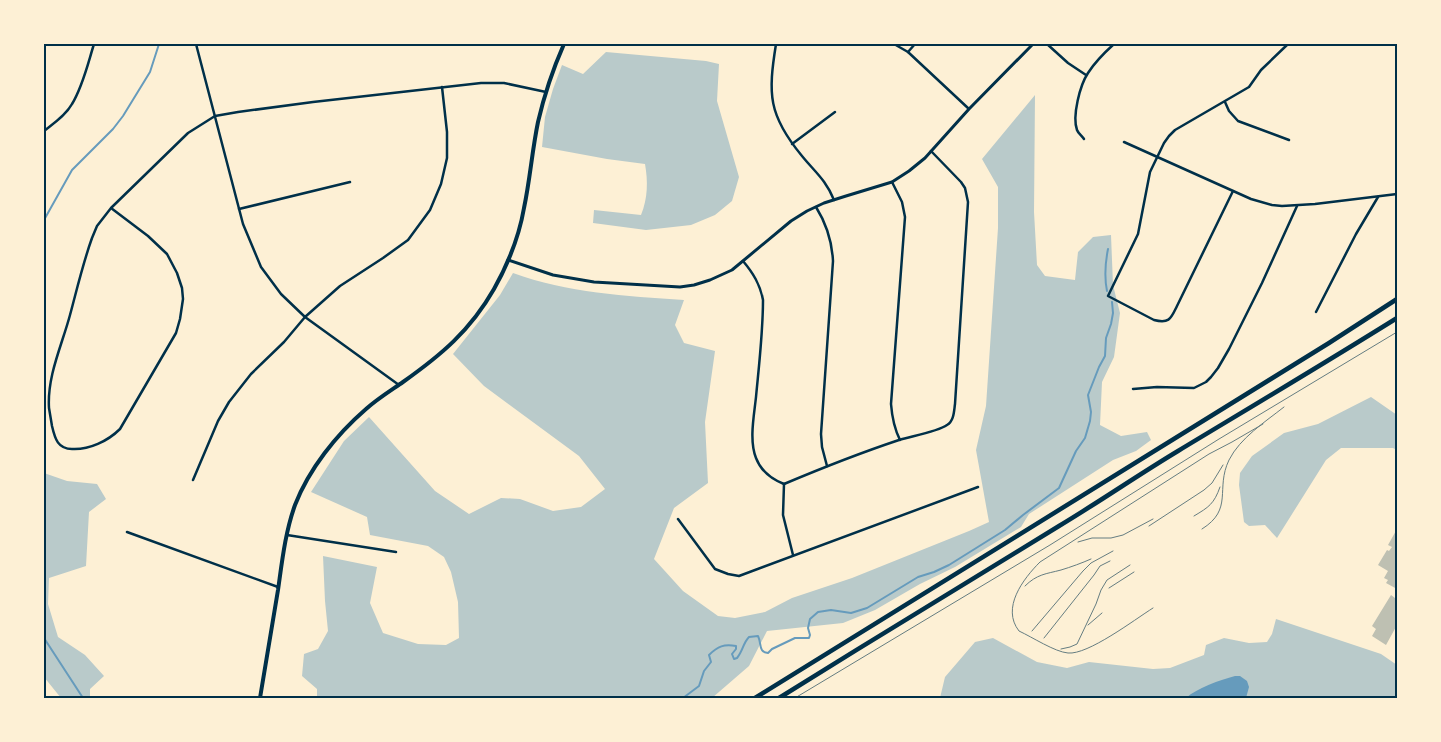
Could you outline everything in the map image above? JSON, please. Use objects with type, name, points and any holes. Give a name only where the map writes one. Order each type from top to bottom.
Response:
[{"type":"main road","points":[[260,698],[287,535],[298,498],[323,456],[336,440],[365,410],[446,349],[472,322],[490,296],[515,244],[524,209],[538,124],[546,92],[564,44]]},
{"type":"main road","points":[[755,698],[1322,348],[1397,299]]},
{"type":"main road","points":[[779,698],[1397,318]]},
{"type":"street","points":[[44,131],[72,105],[94,44]]},
{"type":"street","points":[[196,44],[243,224],[261,268],[277,289],[305,317],[399,385]]},
{"type":"street","points":[[776,44],[772,69],[771,95],[777,118],[792,144],[824,180],[834,200]]},
{"type":"street","points":[[894,44],[908,52],[969,109]]},
{"type":"street","points":[[908,52],[915,44]]},
{"type":"street","points":[[508,260],[541,271],[584,281],[672,287],[686,286],[725,274],[791,222],[816,207],[892,182],[916,166],[1032,44]]},
{"type":"street","points":[[1047,44],[1086,75]]},
{"type":"street","points":[[1084,139],[1077,129],[1076,117],[1079,93],[1086,75],[1114,44]]},
{"type":"street","points":[[1234,191],[1171,317],[1167,321],[1160,322],[1154,320],[1108,296],[1138,234],[1150,172],[1164,143],[1175,130],[1249,87],[1261,70],[1288,44]]},
{"type":"street","points":[[111,208],[148,236],[167,254],[177,273],[183,299],[176,333],[126,420],[118,431],[98,444],[75,450],[59,445],[54,435],[49,398],[54,366],[94,232],[111,208],[178,141],[199,125],[215,116],[442,87],[499,83],[546,92]]},
{"type":"street","points":[[193,480],[218,421],[251,374],[284,342],[305,317],[340,286],[408,240],[430,210],[436,197],[447,158],[447,132],[442,87]]},
{"type":"street","points":[[1225,102],[1229,111],[1238,121],[1289,140]]},
{"type":"street","points":[[792,144],[835,112]]},
{"type":"street","points":[[1124,142],[1250,199],[1272,205],[1297,206],[1397,194]]},
{"type":"street","points":[[743,261],[759,285],[763,300],[753,428],[754,452],[763,470],[771,478],[784,484],[827,466],[948,424],[953,417],[955,404],[968,202],[965,188],[961,182],[931,151]]},
{"type":"street","points":[[239,209],[350,182]]},
{"type":"street","points":[[892,182],[902,202],[906,217],[891,404],[893,423],[900,440]]},
{"type":"street","points":[[1316,312],[1378,196]]},
{"type":"street","points":[[1133,389],[1157,387],[1194,388],[1211,377],[1222,362],[1262,283],[1297,206]]},
{"type":"street","points":[[816,207],[823,219],[831,244],[833,260],[820,434],[827,466]]},
{"type":"street","points":[[784,484],[783,515],[793,555]]},
{"type":"street","points":[[678,519],[712,566],[728,574],[743,576],[793,555],[978,487]]},
{"type":"street","points":[[127,532],[278,587]]},
{"type":"street","points":[[287,535],[396,552]]},
{"type":"shaded area","points":[[606,52],[706,61],[719,64],[717,101],[739,177],[732,201],[715,215],[691,225],[646,230],[593,223],[594,210],[641,215],[647,190],[645,164],[542,147],[545,117],[562,65],[583,74]]},
{"type":"shaded area","points":[[1035,95],[1034,212],[1037,265],[1045,276],[1075,280],[1078,252],[1093,237],[1111,235],[1113,285],[1120,313],[1114,357],[1102,382],[1100,425],[1121,436],[1147,432],[1151,440],[1136,451],[1113,460],[1029,514],[1021,527],[955,567],[920,584],[875,610],[843,623],[767,631],[749,666],[712,698],[317,698],[317,689],[302,676],[304,654],[318,649],[328,631],[323,556],[377,567],[370,603],[383,633],[418,644],[446,645],[459,638],[458,602],[451,572],[444,557],[428,546],[370,535],[367,517],[311,492],[344,441],[369,417],[435,491],[469,514],[501,498],[520,499],[553,511],[581,507],[605,489],[579,456],[484,386],[453,354],[500,295],[513,273],[533,280],[576,289],[619,295],[684,300],[675,325],[684,343],[715,351],[705,422],[708,483],[674,508],[654,559],[683,591],[718,616],[735,618],[765,612],[792,598],[852,578],[989,522],[976,450],[986,406],[998,228],[998,187],[982,159]]},
{"type":"shaded area","points":[[1371,397],[1397,415],[1397,450],[1393,448],[1341,448],[1326,460],[1277,538],[1265,525],[1249,526],[1244,522],[1239,485],[1240,473],[1252,456],[1284,433],[1318,424]]},
{"type":"shaded area","points":[[44,473],[67,481],[97,484],[106,499],[89,512],[86,566],[49,578],[48,604],[58,637],[85,655],[104,676],[90,689],[90,698],[61,698],[44,677]]},
{"type":"shaded area","points":[[1276,619],[1381,654],[1397,665],[1397,698],[940,698],[945,677],[975,642],[993,638],[1037,662],[1067,668],[1089,662],[1153,669],[1170,668],[1204,655],[1206,645],[1224,638],[1249,643],[1267,642],[1272,634]]},
{"type":"water","points":[[1235,676],[1240,676],[1247,681],[1249,687],[1246,698],[1186,698],[1202,688]]},
{"type":"building","points":[[1397,529],[1397,589],[1386,583],[1388,580],[1384,578],[1388,571],[1378,565],[1387,550],[1389,551],[1392,547],[1388,545]]},
{"type":"building","points":[[1397,594],[1397,625],[1386,645],[1372,636],[1376,629],[1372,626],[1391,595],[1395,598]]},
{"type":"waterway","points":[[44,220],[72,170],[113,129],[123,116],[150,72],[159,44]]},
{"type":"waterway","points":[[1107,291],[1105,270],[1108,249]]},
{"type":"waterway","points":[[683,698],[699,686],[704,671],[711,662],[709,655],[718,648],[728,645],[736,646],[732,654],[734,659],[737,658],[749,637],[758,636],[761,649],[768,653],[772,649],[795,638],[809,638],[808,628],[810,619],[818,612],[831,610],[851,613],[867,608],[918,577],[949,565],[1005,530],[1059,488],[1076,451],[1085,438],[1090,421],[1091,412],[1088,395],[1105,356],[1106,338],[1113,313],[1112,302]]},
{"type":"waterway","points":[[44,638],[83,698]]},
{"type":"tram line","points":[[795,698],[1050,545],[1219,439],[1397,332]]},
{"type":"tram line","points":[[1202,529],[1218,514],[1221,506],[1225,470],[1234,452],[1254,431],[1284,407]]},
{"type":"tram line","points":[[1153,608],[1099,643],[1077,652],[1068,653],[1050,647],[1019,631],[1012,613],[1016,594],[1040,562],[1209,454],[1263,424]]},
{"type":"tram line","points":[[1149,526],[1204,490],[1212,483],[1223,465]]},
{"type":"tram line","points":[[1194,516],[1210,504],[1216,497],[1220,487]]},
{"type":"tram line","points":[[1078,542],[1092,538],[1111,538],[1123,535],[1153,519]]},
{"type":"tram line","points":[[1032,631],[1091,563],[1113,551]]},
{"type":"tram line","points":[[1025,586],[1042,575],[1069,568],[1091,559]]},
{"type":"tram line","points":[[1044,638],[1100,566],[1110,561]]},
{"type":"tram line","points":[[1061,649],[1077,644],[1107,580],[1130,565]]},
{"type":"tram line","points":[[1109,588],[1134,572]]},
{"type":"tram line","points":[[1088,625],[1102,613]]}]
